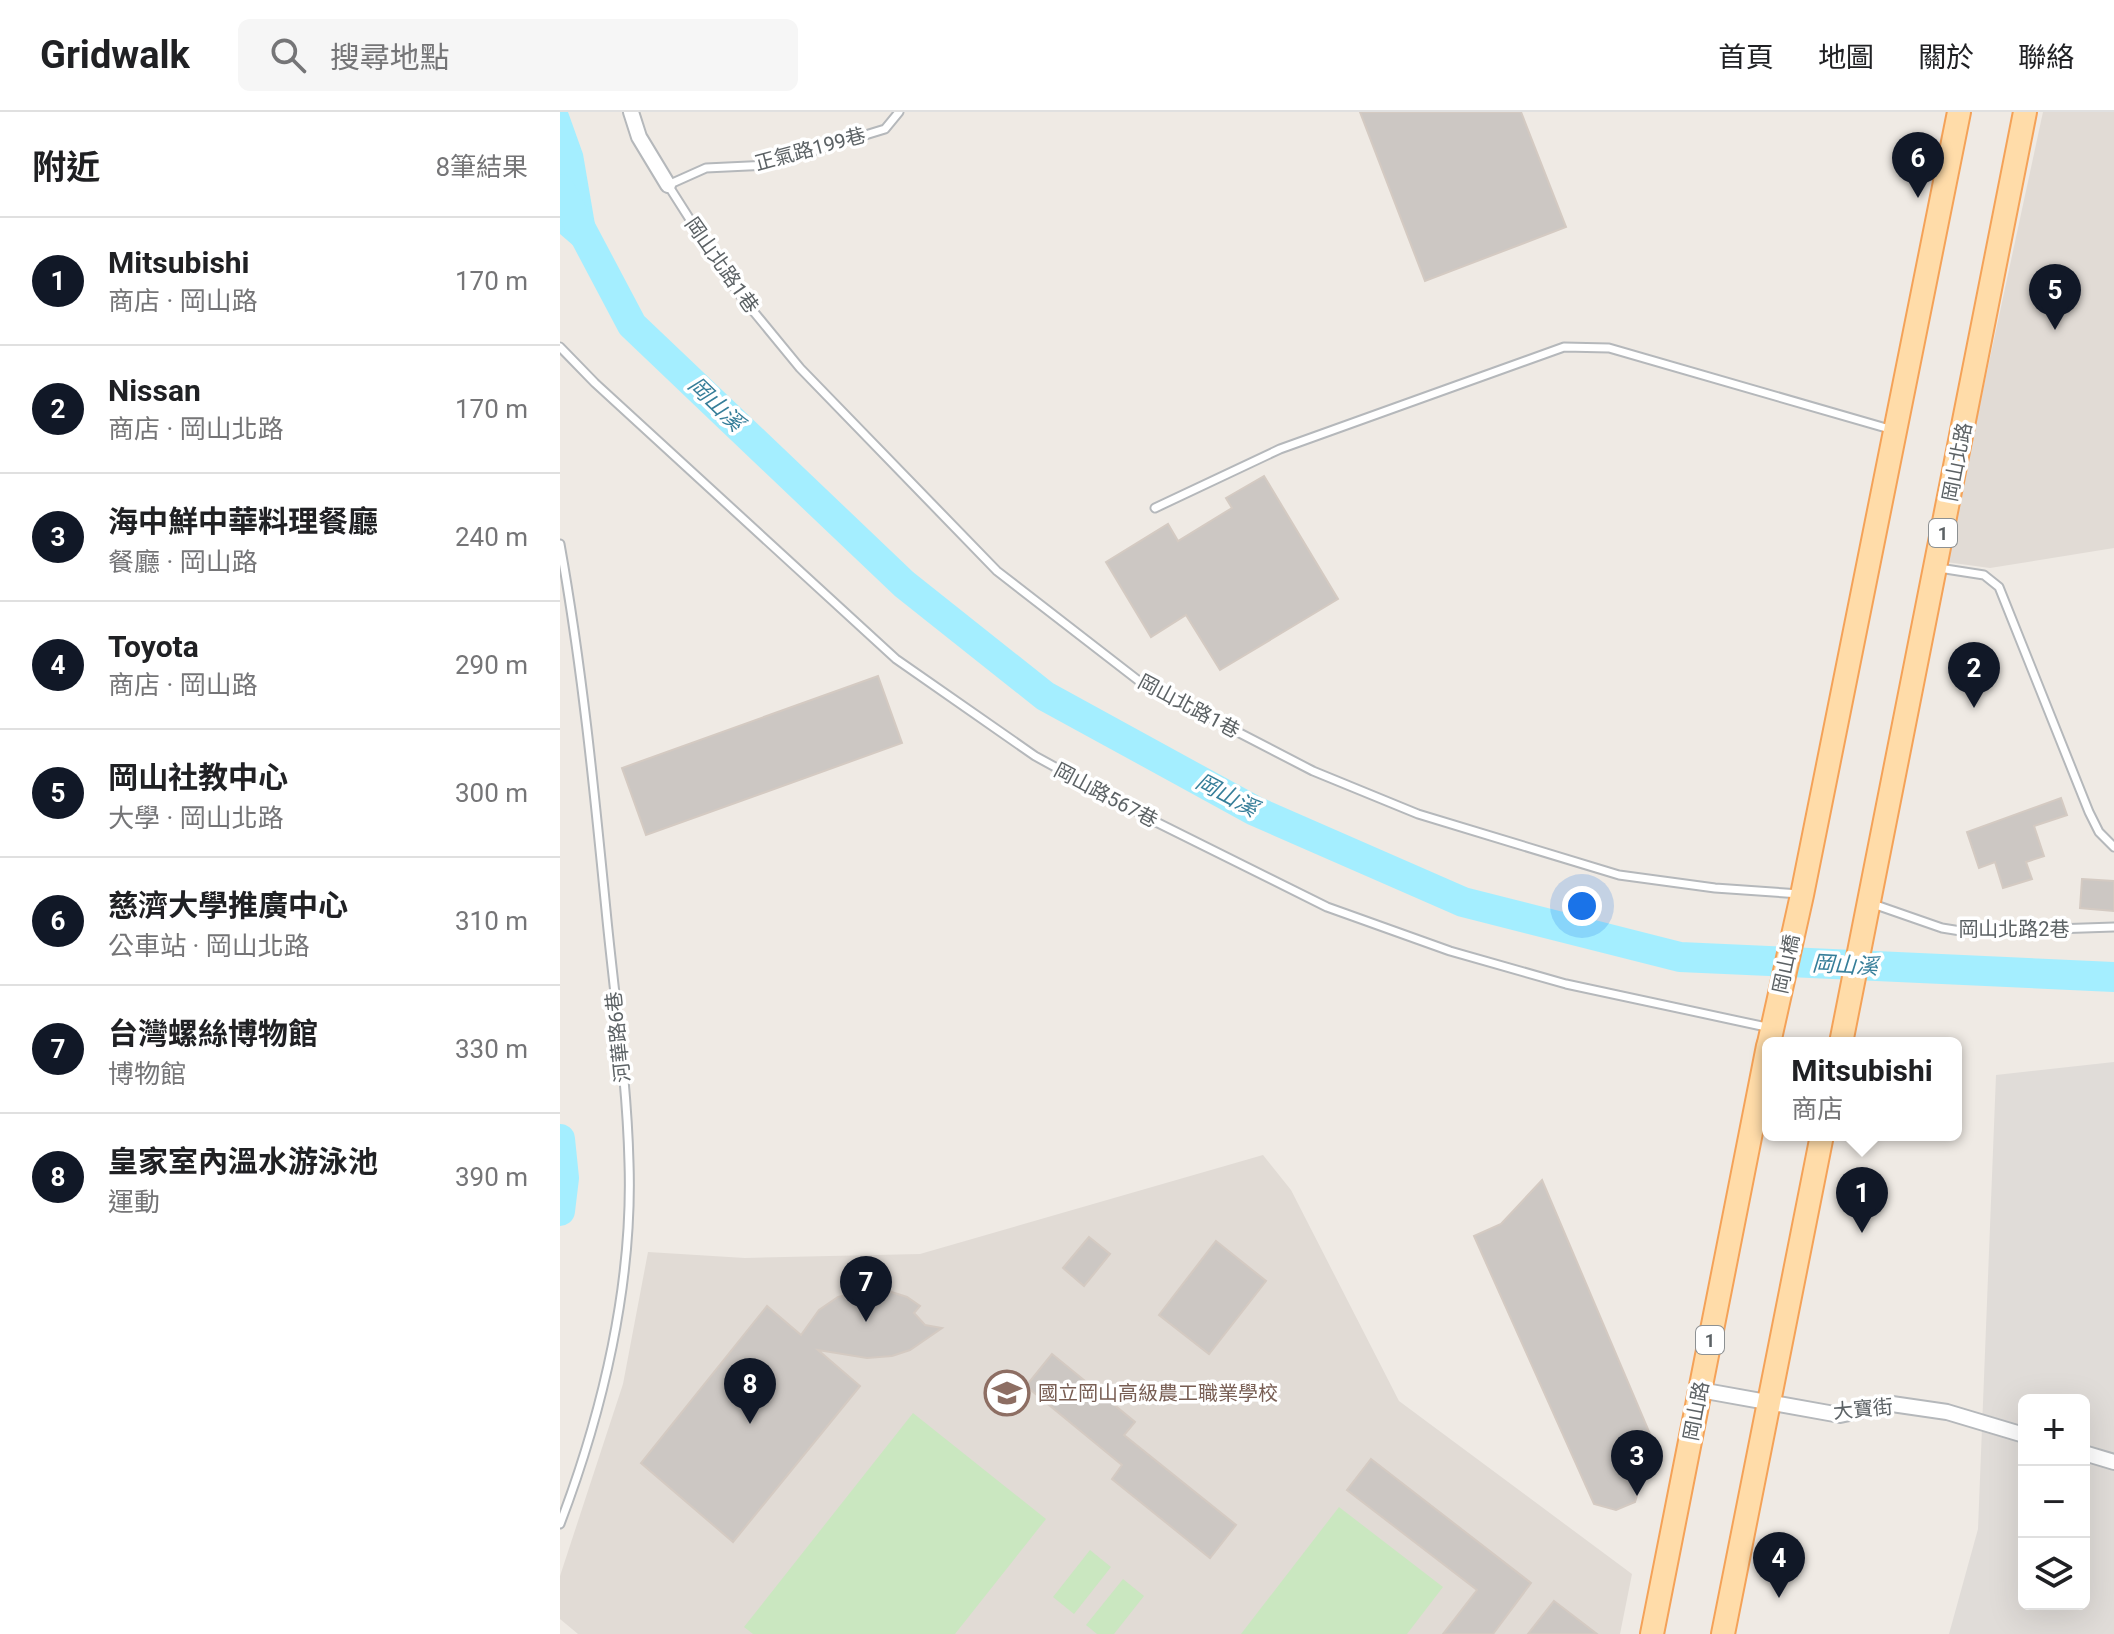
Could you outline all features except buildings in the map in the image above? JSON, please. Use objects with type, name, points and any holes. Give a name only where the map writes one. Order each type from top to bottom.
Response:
[{"type":"main road","name":"1","points":[[1799,903],[1959,112]]},
{"type":"main road","name":"岡山北路","points":[[1842,1037],[2025,112]]},
{"type":"main road","name":"岡山橋","points":[[1771,1034],[1799,903]]},
{"type":"main road","name":"岡山路","points":[[1652,1634],[1762,1079]]},
{"type":"main road","points":[[1723,1634],[1821,1141]]},
{"type":"street","points":[[631,112],[639,137],[668,185]]},
{"type":"street","name":"大寶街","points":[[1700,1390],[1840,1415],[1892,1404],[1947,1412],[2018,1433]]},
{"type":"street","points":[[2090,1455],[2114,1462]]},
{"type":"lane","name":"正氣路199巷","points":[[668,185],[706,168],[767,165],[885,129],[899,112]]},
{"type":"lane","name":"岡山北路1巷","points":[[668,185],[731,284],[800,368],[997,571],[1139,681],[1313,771],[1418,814],[1619,875],[1799,903]]},
{"type":"lane","name":"岡山路567巷","points":[[560,347],[595,383],[896,659],[1035,756],[1150,819],[1327,907],[1450,951],[1566,984],[1771,1034]]},
{"type":"lane","points":[[1155,508],[1280,449],[1564,347],[1609,348],[1895,431]]},
{"type":"lane","name":"河華路6巷","points":[[560,544],[588,724],[629,1163],[628,1238],[619,1311],[587,1446],[560,1524]]},
{"type":"lane","points":[[1936,567],[1984,575],[1999,587],[2089,812],[2099,832],[2114,847]]},
{"type":"lane","name":"岡山北路2巷","points":[[1871,903],[1942,928],[1967,932],[2114,927]]},
{"type":"shaded area","points":[[2043,112],[2114,112],[2114,548],[1990,568],[1946,562]]},
{"type":"shaded area","points":[[2114,1062],[2114,1634],[1949,1634],[1978,1529],[1996,1075]]},
{"type":"shaded area","name":"國立岡山高級農工職業學校","points":[[1263,1155],[1291,1190],[1399,1401],[1632,1574],[1620,1634],[578,1634],[560,1619],[560,1576],[623,1384],[648,1252],[745,1258],[920,1254]]},
{"type":"green space","points":[[913,1413],[1046,1519],[955,1634],[753,1634],[744,1627]]},
{"type":"green space","points":[[1339,1507],[1443,1587],[1407,1634],[1241,1634]]},
{"type":"green space","points":[[1090,1550],[1111,1567],[1074,1614],[1053,1597]]},
{"type":"green space","points":[[1123,1579],[1144,1596],[1114,1634],[1097,1634],[1086,1625]]},
{"type":"water","points":[[560,112],[568,112],[583,154],[603,271],[560,234]]},
{"type":"waterway","name":"岡山溪","points":[[560,189],[632,325],[904,584],[1045,696],[1255,811],[1463,902],[1680,957],[2114,977]]},
{"type":"waterway","points":[[560,1139],[564,1178],[560,1211]]},
{"type":"place","name":"慈濟大學推廣中心","points":[[1918,198]]},
{"type":"place","name":"岡山社教中心","points":[[2055,330]]},
{"type":"place","name":"Nissan","points":[[1974,708]]},
{"type":"place","name":"Mitsubishi","points":[[1862,1233]]},
{"type":"place","name":"台灣螺絲博物館","points":[[866,1322]]},
{"type":"place","name":"國立岡山高級農工職業學校","points":[[1007,1393]]},
{"type":"place","name":"皇家室內溫水游泳池","points":[[750,1424]]},
{"type":"place","name":"海中鮮中華料理餐廳","points":[[1637,1496]]},
{"type":"place","name":"Toyota","points":[[1779,1598]]}]
